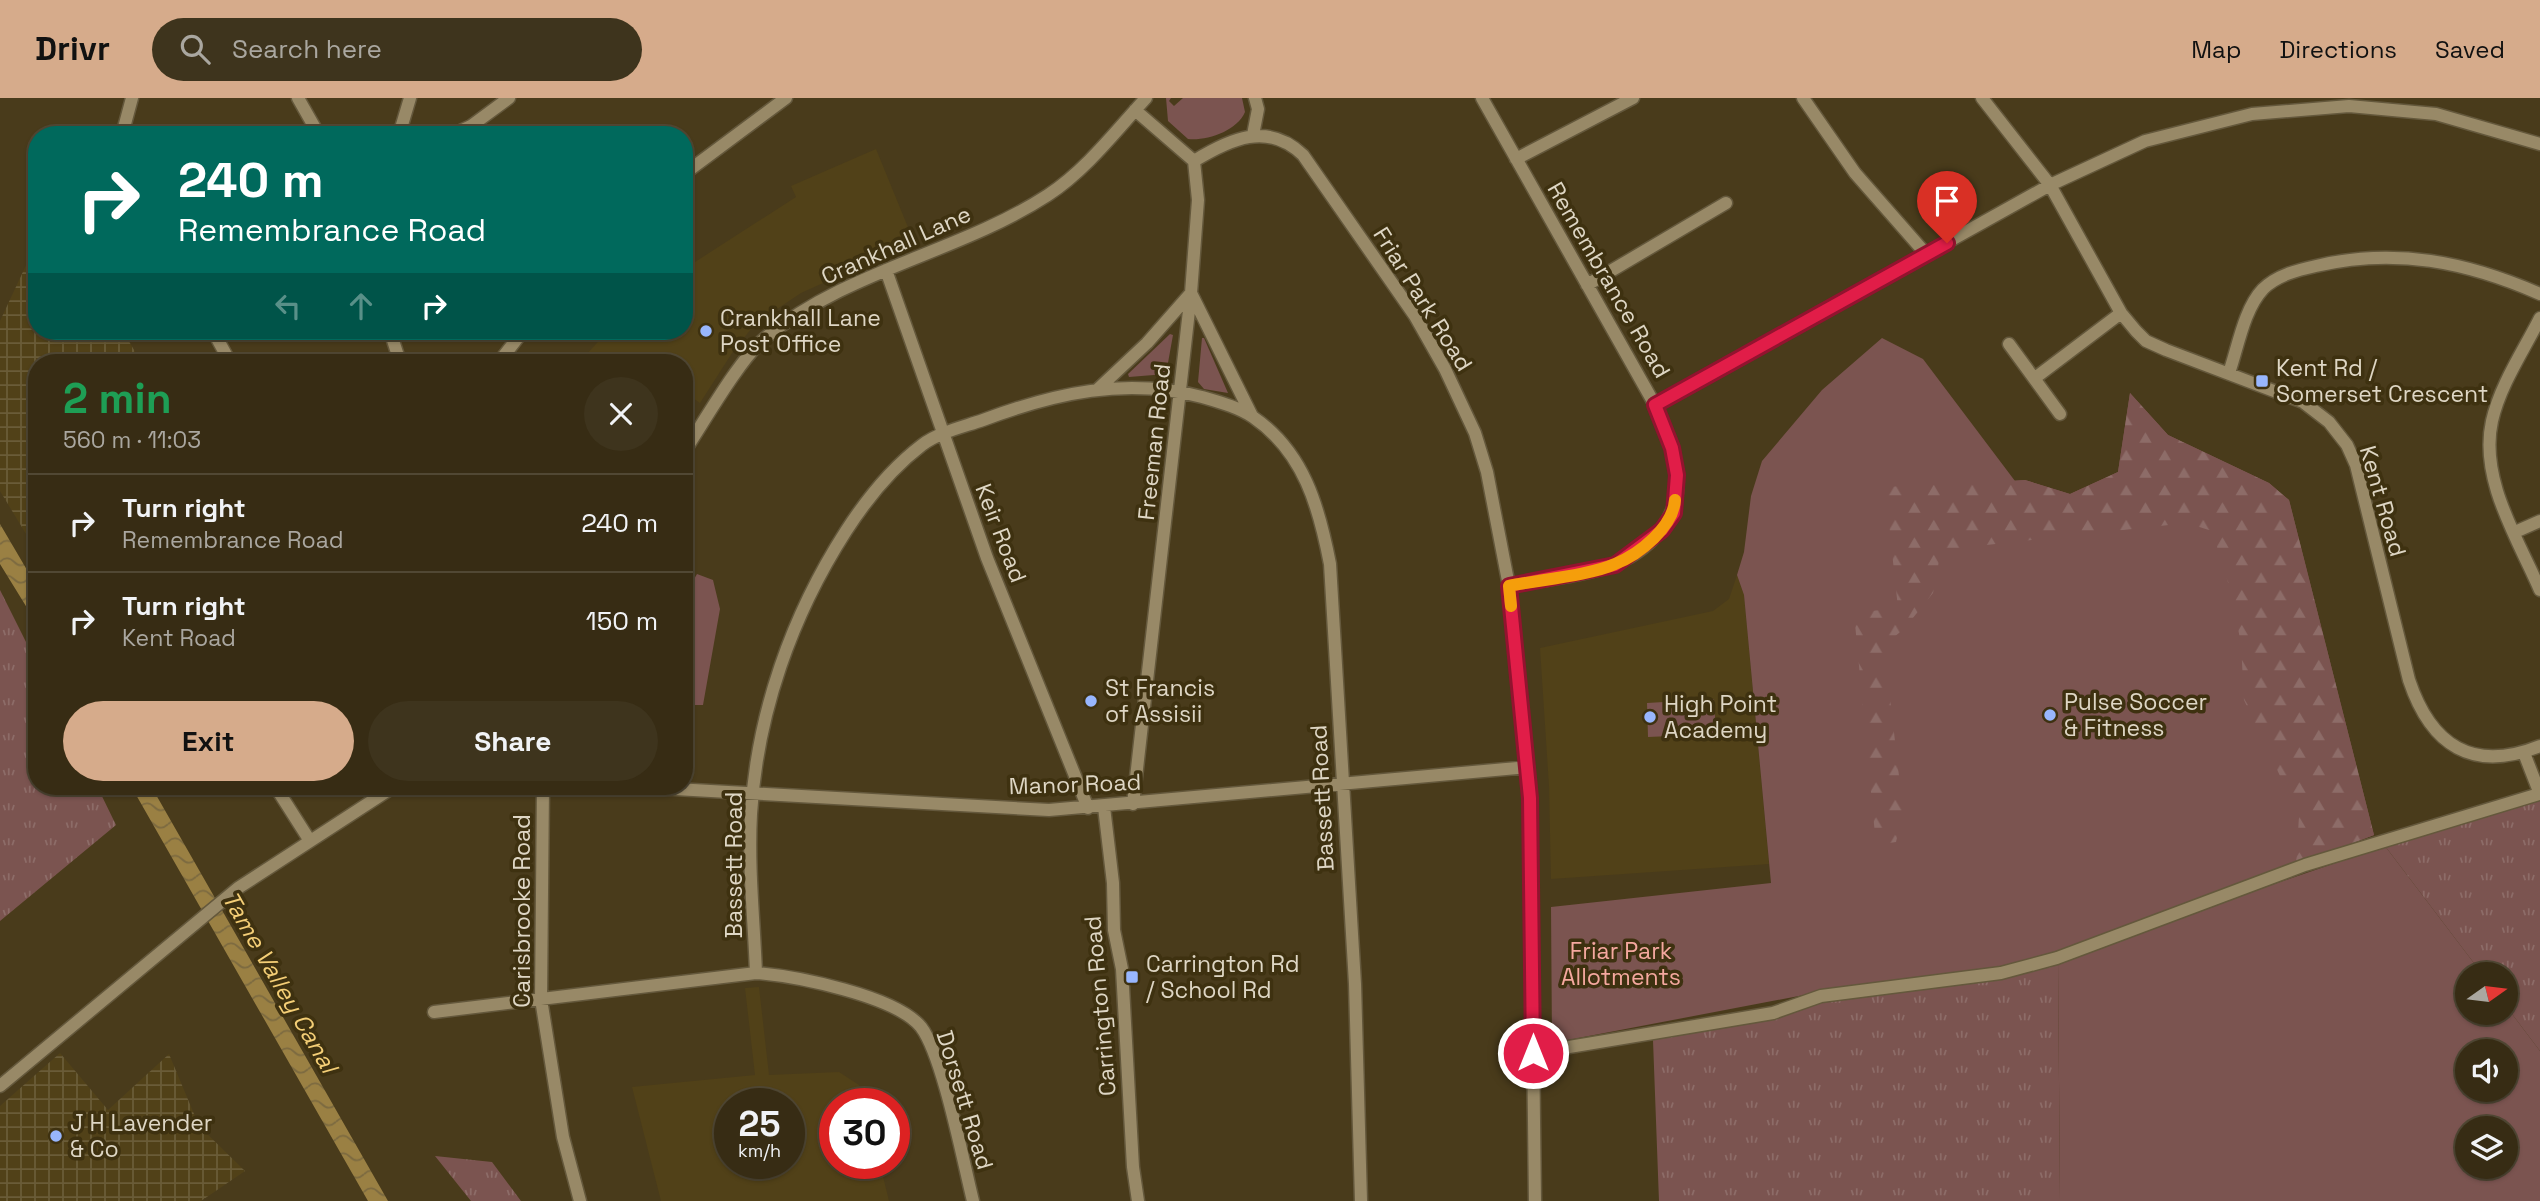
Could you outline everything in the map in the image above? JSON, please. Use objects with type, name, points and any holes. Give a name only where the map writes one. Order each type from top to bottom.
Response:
[{"type":"street","points":[[124,126],[132,98]]},
{"type":"street","points":[[298,98],[314,126]]},
{"type":"street","points":[[402,126],[410,98]]},
{"type":"street","points":[[471,126],[509,98]]},
{"type":"street","points":[[693,167],[786,98]]},
{"type":"street","name":"Crankhall Lane","points":[[693,439],[761,342],[803,311],[886,270],[1010,217],[1046,196],[1090,160],[1146,98]]},
{"type":"street","points":[[1135,110],[1194,160],[1235,139],[1252,135],[1258,109],[1255,98]]},
{"type":"street","name":"Remembrance Road","points":[[1482,98],[1655,405],[1672,448],[1677,475],[1674,513],[1662,530],[1615,565],[1509,586]]},
{"type":"street","points":[[1516,159],[1633,98]]},
{"type":"street","points":[[1804,98],[1855,173],[1926,254]]},
{"type":"street","name":"Kent Road","points":[[1982,98],[2050,185],[2121,313],[2146,341],[2303,402],[2329,422],[2347,445],[2356,465],[2409,680],[2421,710],[2435,732],[2464,752],[2482,757],[2524,753],[2540,746]]},
{"type":"street","points":[[1655,405],[2050,185],[2145,141],[2288,104],[2349,106],[2436,114],[2540,144]]},
{"type":"street","name":"Friar Park Road","points":[[1252,135],[1282,139],[1303,155],[1415,316],[1475,433],[1487,472],[1509,586],[1528,767],[1535,1201]]},
{"type":"street","name":"Freeman Road","points":[[1133,804],[1191,293],[1198,200],[1194,160]]},
{"type":"street","points":[[1587,285],[1727,203]]},
{"type":"street","points":[[2229,373],[2249,313],[2262,290],[2283,276],[2302,269],[2373,256],[2434,259],[2462,265],[2540,294]]},
{"type":"street","name":"Keir Road","points":[[886,270],[987,558],[1087,808]]},
{"type":"street","points":[[1098,389],[1147,343],[1191,293]]},
{"type":"street","name":"Bassett Road","points":[[1191,293],[1252,416],[1281,445],[1310,486],[1330,564],[1354,984],[1361,1201]]},
{"type":"street","points":[[2035,378],[2121,313]]},
{"type":"street","points":[[2540,317],[2499,400],[2489,439],[2495,484],[2540,590]]},
{"type":"street","points":[[505,354],[516,340]]},
{"type":"street","points":[[2009,344],[2060,414]]},
{"type":"street","name":"Bassett Road","points":[[756,973],[750,851],[753,794],[777,675],[808,600],[832,553],[865,505],[924,444],[943,434],[1044,398],[1098,389],[1166,388],[1219,402],[1252,416]]},
{"type":"street","points":[[2515,532],[2540,522]]},
{"type":"street","points":[[1533,1053],[1773,1013],[1821,996],[2001,973],[2057,958],[2305,865],[2539,794],[2524,753]]},
{"type":"street","name":"Manor Road","points":[[693,790],[1039,810],[1104,807],[1342,782],[1528,767]]},
{"type":"street","points":[[281,795],[310,841]]},
{"type":"street","points":[[0,1086],[238,888],[381,795]]},
{"type":"street","name":"Carisbrooke Road","points":[[543,795],[541,999],[563,1137],[580,1201]]},
{"type":"street","name":"Carrington Road","points":[[1104,807],[1113,883],[1114,930],[1122,969],[1133,1167],[1138,1201]]},
{"type":"street","name":"Dorsett Road","points":[[434,1012],[756,973],[792,978],[880,1001],[909,1014],[931,1045],[973,1201]]},
{"type":"shaded area","points":[[876,149],[914,242],[801,293],[756,323],[734,350],[700,403],[693,398],[693,354],[587,354],[600,340],[693,340],[693,261],[695,262],[796,197],[791,186]]},
{"type":"shaded area","points":[[28,261],[28,340],[128,340],[136,354],[28,354],[28,537],[0,491],[0,321]]},
{"type":"shaded area","name":"High Point Academy","points":[[1737,575],[1744,595],[1769,864],[1551,879],[1549,786],[1540,648],[1713,611],[1729,599]]},
{"type":"shaded area","points":[[759,987],[769,1075],[839,1072],[860,1088],[819,1088],[819,1179],[884,1179],[889,1201],[661,1201],[632,1087],[755,1075],[745,988]]},
{"type":"shaded area","points":[[60,1053],[108,1110],[169,1054],[199,1126],[245,1171],[201,1201],[0,1201],[0,1106]]},
{"type":"green space","points":[[1166,98],[1171,98],[1169,101],[1174,106],[1183,98],[1242,98],[1245,112],[1235,125],[1221,133],[1188,139],[1168,121]]},
{"type":"green space","points":[[1170,334],[1173,335],[1166,374],[1129,377],[1128,374]]},
{"type":"green space","points":[[1202,338],[1228,393],[1204,389],[1198,382]]},
{"type":"green space","name":"Pulse Soccer & Fitness","points":[[1882,338],[1923,359],[2015,481],[2025,480],[2070,494],[2118,472],[2130,393],[2168,435],[2269,483],[2289,500],[2374,835],[2054,956],[1998,970],[1804,995],[1552,1043],[1551,907],[1771,883],[1744,595],[1737,575],[1744,552],[1751,496],[1762,461],[1822,390]]},
{"type":"green space","points":[[2130,393],[2168,435],[2269,483],[2289,500],[2374,835],[2296,865],[2299,816],[2244,700],[2241,644],[2231,592],[2212,531],[2187,523],[1941,550],[1933,593],[1904,629],[1884,645],[1903,811],[1896,842],[1876,845],[1854,613],[1898,608],[1885,487],[2025,480],[2070,494],[2118,472]]},
{"type":"green space","points":[[697,574],[713,580],[720,609],[703,705],[693,705],[693,581]]},
{"type":"green space","points":[[0,590],[28,646],[28,795],[101,795],[116,825],[0,921]]},
{"type":"green space","points":[[1714,699],[1716,734],[1648,737],[1647,703]]},
{"type":"green space","points":[[2540,800],[2540,1051],[2518,1022],[2518,962],[2473,962],[2385,846]]},
{"type":"green space","points":[[2385,846],[2473,962],[2455,962],[2455,1026],[2518,1026],[2518,1022],[2540,1051],[2540,1201],[2060,1201],[2058,962],[2178,917]]},
{"type":"green space","points":[[2058,962],[2060,1201],[1659,1201],[1653,1040],[1788,1013],[1822,1001]]},
{"type":"green space","points":[[435,1156],[492,1162],[521,1201],[471,1201]]},
{"type":"water","points":[[0,524],[28,572],[28,609],[0,564]]},
{"type":"water","points":[[136,795],[156,795],[388,1201],[368,1201]]},
{"type":"slow traffic","points":[[1511,606],[1509,586],[1615,565],[1662,530],[1674,513],[1675,500]]},
{"type":"place","name":"Crankhall Lane Post Office","points":[[706,331]]},
{"type":"place","name":"Kent Rd / Somerset Crescent","points":[[2262,381]]},
{"type":"place","name":"St Francis of Assisii","points":[[1091,701]]},
{"type":"place","name":"Pulse Soccer & Fitness","points":[[2050,715]]},
{"type":"place","name":"High Point Academy","points":[[1650,717]]},
{"type":"place","name":"Carrington Rd / School Rd","points":[[1132,977]]},
{"type":"place","name":"J H Lavender & Co","points":[[56,1136]]},
{"type":"route","points":[[1533,1053],[1530,798],[1509,586],[1615,565],[1662,530],[1674,513],[1677,475],[1672,448],[1655,405],[1947,243]]},
{"type":"park label","name":"Friar Park Allotments","points":[[1621,964]]},
{"type":"water label","name":"Tame Valley Canal","points":[[280,982]]}]
